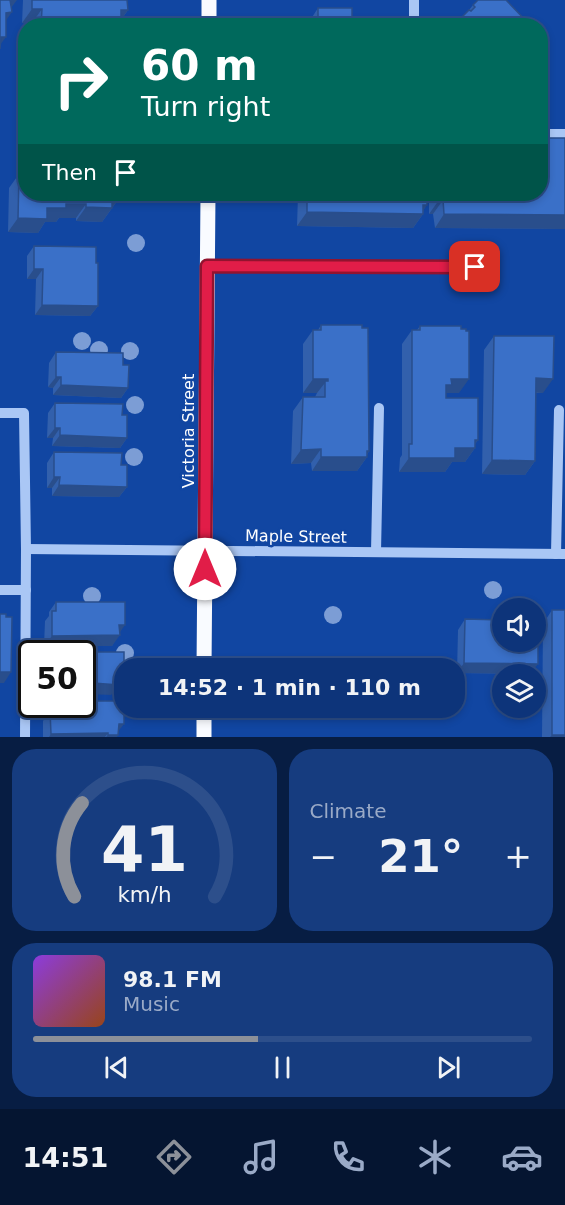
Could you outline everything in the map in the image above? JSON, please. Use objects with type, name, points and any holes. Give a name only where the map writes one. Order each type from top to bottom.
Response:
[{"type":"main road","points":[[209,0],[209,18]]},
{"type":"main road","name":"Victoria Street","points":[[204,658],[208,201]]},
{"type":"main road","points":[[204,718],[204,737]]},
{"type":"street","points":[[414,0],[414,18]]},
{"type":"street","points":[[548,134],[565,134]]},
{"type":"street","points":[[207,266],[475,267]]},
{"type":"street","points":[[376,552],[380,408]]},
{"type":"street","points":[[559,410],[561,554]]},
{"type":"street","points":[[0,413],[24,412],[25,737]]},
{"type":"street","name":"Maple Street","points":[[26,549],[561,554]]},
{"type":"street","points":[[0,590],[26,590]]},
{"type":"building","points":[[0,0],[10,0],[12,12],[6,13],[6,37],[1,37],[0,49]]},
{"type":"building","points":[[32,0],[127,0],[128,10],[121,10],[121,18],[41,18],[42,9],[32,9]]},
{"type":"building","points":[[478,0],[506,0],[523,18],[461,18],[475,7],[473,5]]},
{"type":"building","points":[[318,8],[352,8],[352,17],[349,18],[318,18]]},
{"type":"building","points":[[548,138],[565,138],[565,215],[444,214],[443,201],[548,201]]},
{"type":"building","points":[[18,201],[112,201],[112,208],[66,204],[66,208],[47,208],[47,219],[18,218]]},
{"type":"building","points":[[307,201],[427,201],[427,205],[423,205],[423,214],[307,212]]},
{"type":"building","points":[[34,246],[96,247],[98,306],[42,305],[43,269],[34,269]]},
{"type":"building","points":[[321,325],[362,325],[362,328],[368,328],[369,451],[367,451],[367,457],[321,457],[321,449],[301,450],[303,397],[325,397],[325,381],[328,381],[328,379],[313,379],[313,330],[321,330]]},
{"type":"building","points":[[420,326],[461,326],[461,329],[469,331],[469,379],[451,379],[452,385],[446,385],[446,398],[478,398],[478,440],[475,440],[475,448],[455,448],[455,458],[409,458],[409,444],[412,444],[412,330],[420,330]]},
{"type":"building","points":[[494,336],[554,336],[553,379],[536,378],[535,461],[492,460]]},
{"type":"building","points":[[56,352],[123,353],[123,365],[129,365],[128,388],[61,385],[61,377],[56,377]]},
{"type":"building","points":[[55,403],[123,404],[122,415],[127,415],[127,438],[60,435],[60,428],[55,428]]},
{"type":"building","points":[[54,452],[122,453],[121,465],[127,465],[127,487],[59,485],[60,477],[54,477]]},
{"type":"building","points":[[56,602],[125,602],[125,625],[119,625],[120,635],[52,636],[52,611],[56,611]]},
{"type":"building","points":[[552,610],[565,610],[565,735],[552,735]]},
{"type":"building","points":[[0,614],[12,617],[11,672],[0,672]]},
{"type":"building","points":[[465,619],[492,620],[492,652],[538,652],[538,664],[465,663]]},
{"type":"building","points":[[96,652],[124,652],[124,658],[114,658],[114,685],[96,683]]},
{"type":"building","points":[[96,701],[114,701],[114,718],[124,718],[124,724],[119,724],[118,735],[108,735],[108,733],[51,734],[50,718],[96,718]]},
{"type":"route","points":[[205,569],[207,266],[475,267]]}]
